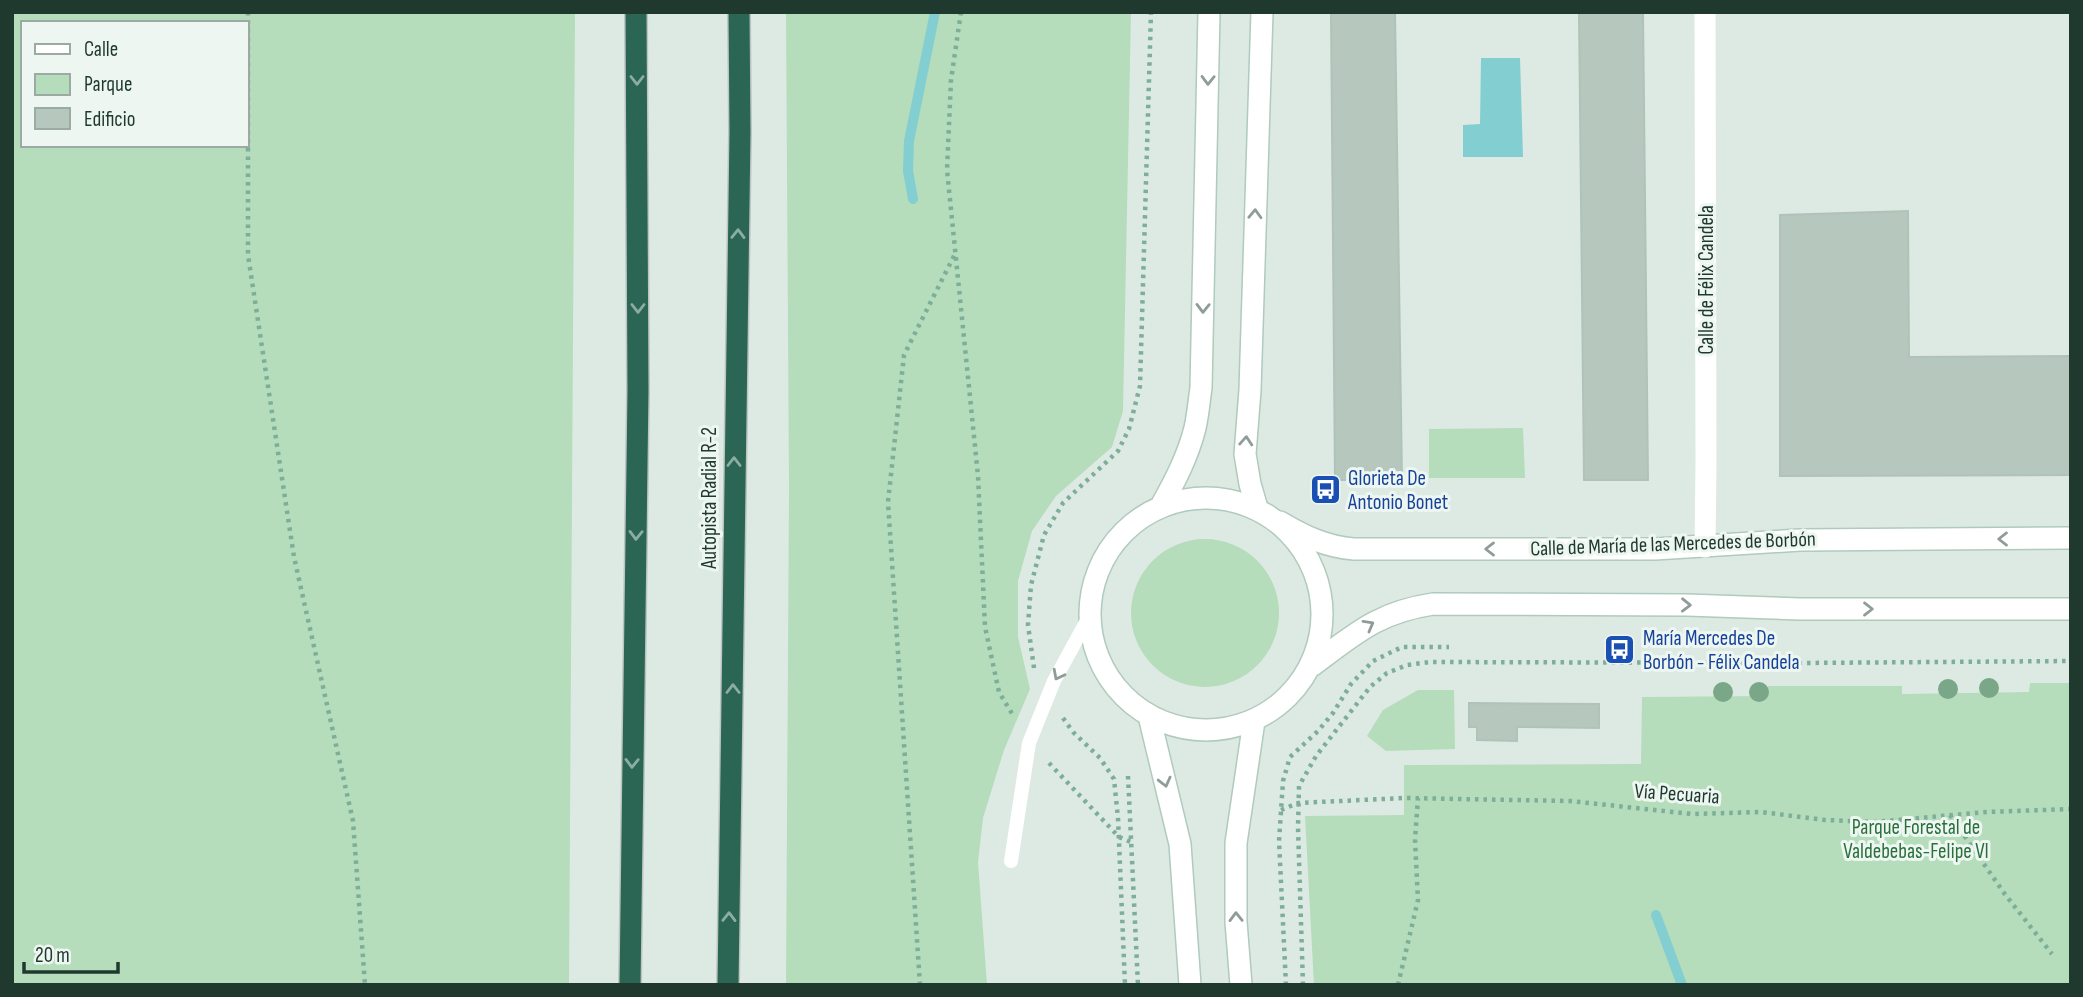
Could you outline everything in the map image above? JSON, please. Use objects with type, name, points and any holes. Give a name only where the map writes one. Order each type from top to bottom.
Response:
[{"type":"highway","points":[[630,985],[638,391],[636,12]]},
{"type":"highway","name":"Autopista Radial R-2","points":[[728,985],[740,132],[739,12]]},
{"type":"street","points":[[1161,506],[1179,474],[1196,426],[1201,388],[1209,12]]},
{"type":"street","points":[[1257,508],[1245,454],[1262,12]]},
{"type":"street","name":"Calle de Félix Candela","points":[[1705,12],[1705,547]]},
{"type":"street","points":[[1313,664],[1322,623],[1317,583],[1302,551],[1280,522],[1257,508],[1226,498],[1204,497],[1193,497],[1161,506],[1132,523],[1109,550],[1095,581],[1090,615],[1095,649],[1107,675],[1126,698],[1149,716],[1183,728],[1219,730],[1254,721],[1284,702],[1313,664],[1366,626],[1397,611],[1433,604],[1800,609],[2071,609]]},
{"type":"street","name":"Calle de María de las Mercedes de Borbón","points":[[1280,522],[1311,540],[1354,549],[1705,547],[1800,540],[2071,538]]},
{"type":"street","points":[[1149,716],[1180,844],[1190,985]]},
{"type":"street","points":[[1241,985],[1236,922],[1236,844],[1254,721]]},
{"type":"lane","points":[[1011,862],[1029,743],[1048,696],[1090,615]]},
{"type":"path","points":[[248,12],[248,255],[294,557],[353,821],[365,985]]},
{"type":"path","points":[[961,12],[951,80],[947,170],[978,475],[985,627],[999,692],[1029,743],[1119,838],[1131,842]]},
{"type":"path","points":[[1125,985],[1114,779],[1100,758],[1073,732],[1048,696],[1034,669],[1028,625],[1031,585],[1044,536],[1063,503],[1118,451],[1129,429],[1140,386],[1151,12]]},
{"type":"path","points":[[920,985],[888,502],[904,355],[956,254]]},
{"type":"path","points":[[1286,985],[1279,841],[1283,781],[1290,757],[1318,731],[1351,684],[1373,661],[1402,647],[1449,646]]},
{"type":"path","points":[[1303,985],[1299,786],[1306,770],[1352,708],[1370,687],[1387,673],[1407,665],[1430,662],[2071,661]]},
{"type":"path","points":[[1128,776],[1138,985]]},
{"type":"path","points":[[1398,985],[1418,900],[1415,840],[1418,798]]},
{"type":"path","name":"Vía Pecuaria","points":[[1281,810],[1298,803],[1418,798],[1570,801],[1692,814],[1761,812],[1825,820],[1875,821],[2071,809]]},
{"type":"path","points":[[1949,815],[2004,893],[2052,954]]},
{"type":"green space","points":[[12,12],[575,12],[569,985],[12,985]]},
{"type":"green space","points":[[786,12],[1131,12],[1123,411],[1112,447],[1056,496],[1032,531],[1018,581],[1018,637],[1030,689],[1004,750],[983,818],[978,862],[987,985],[786,985],[789,488]]},
{"type":"green space","points":[[1523,428],[1525,478],[1429,478],[1429,429]]},
{"type":"green space","points":[[1205,539],[1233,545],[1257,561],[1273,585],[1279,613],[1273,641],[1257,665],[1233,681],[1205,687],[1177,681],[1153,665],[1137,641],[1131,613],[1137,585],[1153,561],[1177,545]]},
{"type":"green space","name":"Parque Forestal de Valdebebas-Felipe VI","points":[[2030,683],[2071,683],[2071,985],[1314,985],[1305,816],[1404,815],[1404,765],[1641,764],[1642,697],[1768,696],[1768,686],[1902,686],[1902,694],[2029,692]]},
{"type":"green space","points":[[1418,690],[1454,690],[1455,749],[1386,751],[1367,736],[1383,710]]},
{"type":"water","points":[[1481,58],[1520,58],[1523,157],[1463,157],[1463,125],[1480,124]]},
{"type":"building","points":[[1331,12],[1395,12],[1402,480],[1335,480]]},
{"type":"building","points":[[1579,12],[1643,12],[1648,480],[1584,480]]},
{"type":"building","points":[[1908,211],[1909,357],[2071,356],[2071,475],[1780,476],[1780,215]]},
{"type":"building","points":[[1469,703],[1599,704],[1599,728],[1517,727],[1517,741],[1477,740],[1477,727],[1469,727]]},
{"type":"waterway","points":[[913,199],[908,171],[909,141],[935,12]]},
{"type":"waterway","points":[[1656,915],[1682,985]]},
{"type":"place","name":"Glorieta De Antonio Bonet","points":[[1325,490]]},
{"type":"place","name":"María Mercedes De Borbón - Félix Candela","points":[[1620,650]]}]
